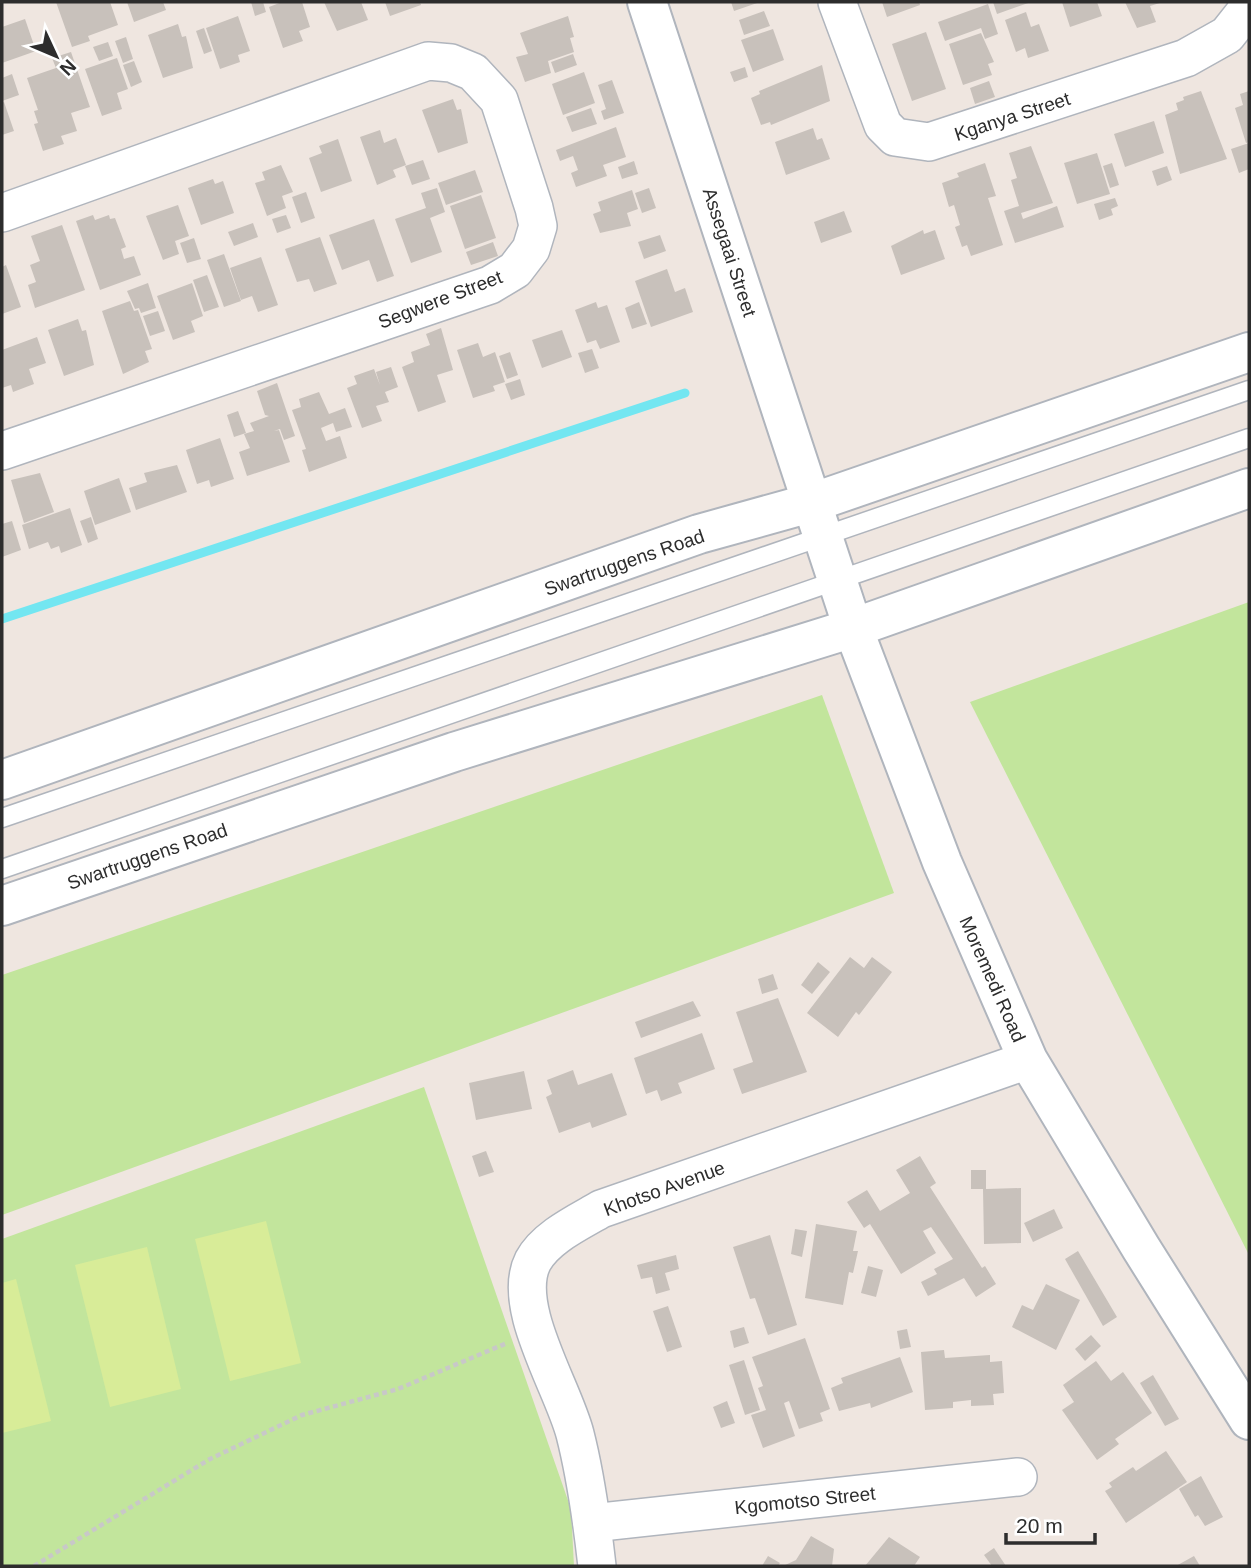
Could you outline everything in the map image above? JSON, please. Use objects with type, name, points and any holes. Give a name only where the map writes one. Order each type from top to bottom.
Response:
[{"type":"main road","name":"Assegaai Street","points":[[647,2],[819,519]]},
{"type":"main road","name":"Swartruggens Road","points":[[2,780],[699,534],[819,519],[1249,352]]},
{"type":"main road","name":"Swartruggens Road","points":[[2,906],[454,752],[853,628],[1249,488]]},
{"type":"main road","name":"Moremedi Road","points":[[819,519],[853,628],[942,862],[1028,1060],[1249,1420]]},
{"type":"street","name":"Kganya Street","points":[[837,2],[883,125],[895,137],[929,142],[1186,58],[1227,35],[1246,11],[1247,2]]},
{"type":"street","name":"Segwere Street","points":[[2,213],[428,61],[451,63],[473,72],[499,100],[538,226],[531,249],[515,270],[490,285],[2,451]]},
{"type":"street","name":"Khotso Avenue","points":[[597,1566],[575,1433],[537,1331],[526,1287],[533,1261],[545,1245],[601,1209],[1028,1060]]},
{"type":"street","name":"Kgomotso Street","points":[[592,1523],[1018,1477]]},
{"type":"lane","points":[[2,818],[819,519],[1249,390]]},
{"type":"lane","points":[[2,869],[1249,438]]},
{"type":"path","points":[[34,1566],[210,1459],[302,1415],[398,1389],[537,1331]]},
{"type":"green space","points":[[1249,602],[1249,1255],[970,702]]},
{"type":"green space","points":[[822,695],[894,893],[2,1215],[2,975]]},
{"type":"green space","points":[[424,1087],[571,1509],[574,1566],[2,1566],[2,1239]]},
{"type":"green space","points":[[266,1221],[301,1363],[230,1381],[195,1239]]},
{"type":"green space","points":[[147,1247],[181,1389],[110,1407],[75,1265]]},
{"type":"green space","points":[[16,1279],[51,1421],[2,1433],[2,1283]]},
{"type":"building","points":[[56,2],[110,2],[118,25],[88,36],[90,41],[72,47]]},
{"type":"building","points":[[127,2],[163,2],[166,10],[134,22]]},
{"type":"building","points":[[251,2],[263,2],[266,12],[255,16]]},
{"type":"building","points":[[282,2],[302,2],[310,27],[299,31],[303,41],[283,48],[269,7]]},
{"type":"building","points":[[324,2],[361,2],[368,20],[337,31]]},
{"type":"building","points":[[385,2],[420,2],[421,5],[390,16]]},
{"type":"building","points":[[731,2],[760,2],[734,11]]},
{"type":"building","points":[[882,2],[919,2],[920,5],[887,17]]},
{"type":"building","points":[[993,2],[1031,2],[997,14]]},
{"type":"building","points":[[1062,2],[1097,2],[1102,16],[1070,27]]},
{"type":"building","points":[[1125,2],[1163,2],[1150,6],[1156,22],[1137,28]]},
{"type":"building","points":[[988,4],[998,34],[985,39],[981,28],[945,41],[938,22]]},
{"type":"building","points":[[764,11],[770,26],[744,35],[739,20]]},
{"type":"building","points":[[1026,12],[1031,27],[1039,24],[1049,51],[1028,58],[1025,48],[1016,52],[1005,20]]},
{"type":"building","points":[[238,16],[250,51],[238,55],[240,62],[220,69],[206,28]]},
{"type":"building","points":[[568,16],[574,37],[570,38],[574,52],[548,61],[551,73],[525,82],[516,57],[528,54],[520,33]]},
{"type":"building","points":[[25,19],[36,51],[2,63],[2,27]]},
{"type":"building","points":[[178,24],[182,37],[186,36],[193,68],[163,78],[148,35]]},
{"type":"building","points":[[204,28],[212,51],[204,54],[196,31]]},
{"type":"building","points":[[773,29],[784,60],[753,72],[741,40]]},
{"type":"building","points":[[926,32],[946,89],[912,101],[892,44]]},
{"type":"building","points":[[981,33],[994,62],[988,64],[992,75],[963,85],[949,44]]},
{"type":"building","points":[[126,37],[133,59],[123,63],[115,41]]},
{"type":"building","points":[[108,42],[113,56],[99,61],[93,47]]},
{"type":"building","points":[[71,52],[90,107],[71,113],[77,131],[61,136],[64,144],[43,151],[34,124],[38,123],[34,111],[38,110],[27,78],[56,68],[52,58]]},
{"type":"building","points":[[573,54],[577,65],[555,73],[551,62]]},
{"type":"building","points":[[117,58],[128,89],[117,93],[122,109],[102,116],[85,69]]},
{"type":"building","points":[[134,61],[142,82],[131,87],[123,65]]},
{"type":"building","points":[[822,65],[830,101],[771,125],[770,122],[761,125],[751,98],[760,94],[759,91]]},
{"type":"building","points":[[745,67],[748,77],[734,82],[730,72]]},
{"type":"building","points":[[584,72],[595,103],[563,115],[552,84]]},
{"type":"building","points":[[12,74],[19,95],[2,101],[2,78]]},
{"type":"building","points":[[612,80],[624,113],[604,120],[601,111],[606,109],[598,85]]},
{"type":"building","points":[[989,81],[995,97],[975,104],[970,88]]},
{"type":"building","points":[[1201,91],[1227,159],[1180,174],[1165,115],[1178,110],[1176,103],[1184,100],[1183,97]]},
{"type":"building","points":[[1249,91],[1249,142],[1246,143],[1235,108],[1243,105],[1240,94]]},
{"type":"building","points":[[453,99],[457,110],[461,109],[468,143],[438,153],[422,110]]},
{"type":"building","points":[[4,102],[14,131],[2,135],[2,103]]},
{"type":"building","points":[[591,108],[597,124],[572,132],[566,117]]},
{"type":"building","points":[[1154,121],[1164,153],[1125,167],[1114,134]]},
{"type":"building","points":[[616,127],[626,157],[603,165],[607,176],[576,187],[571,173],[578,170],[573,156],[560,161],[556,150]]},
{"type":"building","points":[[813,128],[817,140],[822,138],[830,159],[786,175],[775,142]]},
{"type":"building","points":[[380,130],[384,143],[396,138],[406,165],[393,170],[396,177],[377,185],[360,137]]},
{"type":"building","points":[[338,139],[352,181],[321,192],[309,158],[322,153],[319,146]]},
{"type":"building","points":[[1249,143],[1249,169],[1239,173],[1231,149]]},
{"type":"building","points":[[1031,146],[1053,203],[1021,213],[1023,219],[1057,206],[1064,227],[1015,243],[1004,211],[1019,206],[1011,180],[1017,178],[1009,153]]},
{"type":"building","points":[[1097,153],[1110,194],[1077,204],[1064,163]]},
{"type":"building","points":[[423,160],[430,179],[412,185],[405,166]]},
{"type":"building","points":[[634,161],[638,174],[622,179],[618,167]]},
{"type":"building","points":[[985,163],[996,196],[988,198],[1003,245],[971,256],[967,245],[962,247],[955,227],[960,225],[954,205],[949,207],[942,183],[959,177],[957,173]]},
{"type":"building","points":[[1112,163],[1119,185],[1110,188],[1103,166]]},
{"type":"building","points":[[281,165],[293,192],[282,196],[286,208],[267,216],[255,183],[265,180],[262,172]]},
{"type":"building","points":[[1167,166],[1172,180],[1157,186],[1152,171]]},
{"type":"building","points":[[475,170],[483,192],[446,205],[438,183]]},
{"type":"building","points":[[213,179],[215,184],[223,181],[234,213],[201,225],[188,188]]},
{"type":"building","points":[[437,188],[445,212],[430,218],[442,252],[411,263],[395,219],[426,208],[421,193]]},
{"type":"building","points":[[649,188],[656,208],[642,213],[635,193]]},
{"type":"building","points":[[632,190],[638,209],[627,213],[631,226],[600,233],[593,214],[601,211],[598,202]]},
{"type":"building","points":[[306,192],[315,218],[301,223],[292,197]]},
{"type":"building","points":[[481,195],[496,238],[465,249],[450,206]]},
{"type":"building","points":[[1115,198],[1118,206],[1111,209],[1113,215],[1099,220],[1094,204]]},
{"type":"building","points":[[178,205],[189,236],[175,241],[179,254],[163,260],[146,216]]},
{"type":"building","points":[[844,211],[852,232],[821,243],[814,222]]},
{"type":"building","points":[[93,215],[95,220],[109,215],[110,219],[115,218],[126,247],[121,249],[124,259],[134,256],[141,275],[100,290],[76,221]]},
{"type":"building","points":[[286,215],[291,228],[277,233],[272,219]]},
{"type":"building","points":[[374,219],[394,276],[377,282],[369,260],[342,270],[329,235]]},
{"type":"building","points":[[253,223],[258,237],[234,246],[228,232]]},
{"type":"building","points":[[62,225],[85,290],[35,308],[28,285],[36,282],[30,265],[40,261],[31,236]]},
{"type":"building","points":[[923,230],[924,234],[935,230],[945,259],[901,275],[891,246]]},
{"type":"building","points":[[660,235],[666,251],[644,259],[638,242]]},
{"type":"building","points":[[320,237],[337,284],[314,292],[309,279],[297,282],[285,249]]},
{"type":"building","points":[[194,238],[201,259],[187,263],[180,243]]},
{"type":"building","points":[[493,242],[498,256],[471,265],[466,252]]},
{"type":"building","points":[[224,254],[241,301],[224,307],[207,260]]},
{"type":"building","points":[[261,257],[278,305],[258,312],[252,296],[241,300],[230,268]]},
{"type":"building","points":[[6,265],[21,307],[2,314],[2,267]]},
{"type":"building","points":[[667,269],[675,292],[685,288],[693,312],[651,327],[635,281]]},
{"type":"building","points":[[207,275],[219,307],[204,312],[193,280]]},
{"type":"building","points":[[148,283],[156,308],[141,313],[139,308],[135,309],[127,291]]},
{"type":"building","points":[[192,283],[203,316],[191,321],[195,332],[173,340],[157,296]]},
{"type":"building","points":[[130,301],[134,311],[138,310],[152,349],[145,351],[149,362],[123,374],[102,311]]},
{"type":"building","points":[[596,302],[598,308],[607,305],[620,342],[600,349],[596,340],[587,343],[575,310]]},
{"type":"building","points":[[639,302],[647,324],[632,329],[625,308]]},
{"type":"building","points":[[158,311],[165,331],[150,336],[143,316]]},
{"type":"building","points":[[78,319],[82,331],[86,330],[94,365],[64,376],[48,330]]},
{"type":"building","points":[[441,328],[453,370],[437,375],[446,402],[418,412],[402,367],[414,362],[411,352],[430,345],[426,334]]},
{"type":"building","points":[[562,330],[572,357],[542,368],[532,340]]},
{"type":"building","points":[[37,337],[46,363],[29,369],[34,384],[13,392],[11,385],[2,388],[2,350]]},
{"type":"building","points":[[478,343],[483,357],[495,352],[505,382],[493,386],[495,391],[473,398],[457,350]]},
{"type":"building","points":[[592,349],[599,368],[585,373],[578,353]]},
{"type":"building","points":[[510,352],[518,375],[507,379],[499,356]]},
{"type":"building","points":[[391,367],[398,387],[385,392],[389,402],[376,406],[382,421],[362,428],[347,388],[357,384],[354,376],[374,369],[380,385],[376,372]]},
{"type":"building","points":[[520,379],[525,395],[511,400],[505,384]]},
{"type":"building","points":[[277,383],[295,436],[284,440],[280,429],[274,431],[279,430],[290,462],[247,476],[239,452],[250,448],[244,434],[254,431],[250,423],[269,416],[265,415],[257,391]]},
{"type":"building","points":[[319,392],[329,414],[345,408],[352,427],[336,432],[333,423],[321,428],[326,441],[340,436],[347,458],[309,472],[302,450],[306,449],[292,410],[301,407],[299,399]]},
{"type":"building","points":[[238,411],[246,433],[234,437],[227,415]]},
{"type":"building","points":[[220,438],[234,479],[211,487],[209,480],[197,484],[186,450]]},
{"type":"building","points":[[177,465],[187,492],[136,510],[129,488],[147,482],[144,473]]},
{"type":"building","points":[[40,473],[54,512],[24,523],[11,480]]},
{"type":"building","points":[[119,478],[131,512],[95,525],[84,491]]},
{"type":"building","points":[[70,508],[82,545],[61,553],[59,546],[51,549],[48,542],[29,549],[22,525]]},
{"type":"building","points":[[91,517],[98,539],[88,543],[80,521]]},
{"type":"building","points":[[12,521],[21,550],[2,557],[2,524]]},
{"type":"building","points":[[850,957],[864,968],[872,957],[892,972],[859,1015],[856,1012],[838,1037],[807,1013]]},
{"type":"building","points":[[818,962],[830,972],[812,994],[801,985]]},
{"type":"building","points":[[773,974],[778,989],[762,994],[758,979]]},
{"type":"building","points":[[778,998],[807,1072],[742,1094],[733,1069],[753,1062],[736,1012]]},
{"type":"building","points":[[693,1001],[701,1016],[641,1038],[635,1022]]},
{"type":"building","points":[[702,1033],[715,1069],[678,1083],[682,1093],[661,1101],[657,1090],[646,1094],[634,1058]]},
{"type":"building","points":[[573,1070],[578,1085],[612,1073],[627,1115],[592,1128],[590,1122],[559,1133],[546,1097],[552,1094],[547,1080]]},
{"type":"building","points":[[524,1071],[532,1109],[476,1120],[469,1083]]},
{"type":"building","points":[[486,1151],[494,1172],[479,1177],[472,1156]]},
{"type":"building","points":[[920,1156],[936,1183],[930,1187],[982,1268],[985,1266],[996,1284],[976,1297],[964,1278],[928,1296],[921,1282],[937,1274],[934,1269],[953,1259],[931,1227],[923,1231],[936,1253],[901,1274],[870,1224],[864,1228],[847,1202],[867,1190],[880,1211],[910,1193],[896,1170]]},
{"type":"building","points":[[971,1170],[986,1170],[986,1189],[1021,1188],[1021,1243],[984,1244],[983,1189],[971,1189]]},
{"type":"building","points":[[1054,1209],[1063,1228],[1033,1242],[1024,1223]]},
{"type":"building","points":[[816,1224],[857,1231],[853,1251],[858,1251],[853,1273],[849,1272],[843,1305],[805,1298]]},
{"type":"building","points":[[795,1229],[807,1231],[802,1257],[791,1254]]},
{"type":"building","points":[[770,1235],[797,1325],[768,1335],[755,1298],[750,1299],[733,1247]]},
{"type":"building","points":[[1078,1251],[1117,1317],[1103,1326],[1065,1259]]},
{"type":"building","points":[[676,1255],[679,1269],[665,1273],[670,1290],[656,1294],[652,1277],[641,1279],[637,1265]]},
{"type":"building","points":[[868,1266],[883,1270],[876,1297],[861,1293]]},
{"type":"building","points":[[1046,1284],[1080,1300],[1056,1350],[1012,1327],[1022,1305],[1033,1310]]},
{"type":"building","points":[[668,1306],[682,1347],[667,1352],[653,1311]]},
{"type":"building","points":[[744,1327],[749,1343],[734,1348],[730,1331]]},
{"type":"building","points":[[907,1329],[911,1347],[900,1349],[897,1331]]},
{"type":"building","points":[[1091,1335],[1101,1346],[1085,1361],[1075,1349]]},
{"type":"building","points":[[805,1338],[830,1409],[820,1413],[823,1421],[799,1429],[789,1401],[784,1403],[795,1436],[763,1448],[751,1415],[766,1410],[758,1388],[763,1386],[752,1357]]},
{"type":"building","points":[[944,1350],[945,1358],[990,1355],[990,1362],[1002,1361],[1004,1393],[993,1394],[994,1405],[971,1406],[971,1400],[953,1402],[953,1408],[925,1410],[921,1352]]},
{"type":"building","points":[[900,1357],[913,1392],[871,1408],[870,1403],[839,1411],[831,1388],[843,1383],[841,1378]]},
{"type":"building","points":[[744,1360],[760,1410],[745,1415],[729,1365]]},
{"type":"building","points":[[1096,1361],[1111,1381],[1123,1372],[1152,1413],[1115,1439],[1119,1444],[1097,1460],[1062,1410],[1074,1402],[1063,1385]]},
{"type":"building","points":[[1153,1375],[1179,1419],[1165,1426],[1140,1383]]},
{"type":"building","points":[[727,1401],[735,1423],[721,1428],[713,1407]]},
{"type":"building","points":[[1166,1451],[1187,1482],[1126,1523],[1105,1491],[1112,1487],[1109,1483],[1133,1467],[1136,1471]]},
{"type":"building","points":[[1201,1476],[1223,1517],[1205,1526],[1198,1515],[1195,1517],[1179,1489]]},
{"type":"building","points":[[811,1536],[834,1549],[832,1566],[783,1566],[796,1560]]},
{"type":"building","points":[[889,1537],[920,1557],[914,1566],[865,1566]]},
{"type":"building","points":[[994,1548],[1006,1566],[992,1566],[984,1555]]},
{"type":"building","points":[[768,1556],[780,1563],[778,1566],[762,1566]]},
{"type":"building","points":[[1194,1556],[1200,1566],[1176,1566]]},
{"type":"waterway","points":[[2,619],[685,393]]}]
